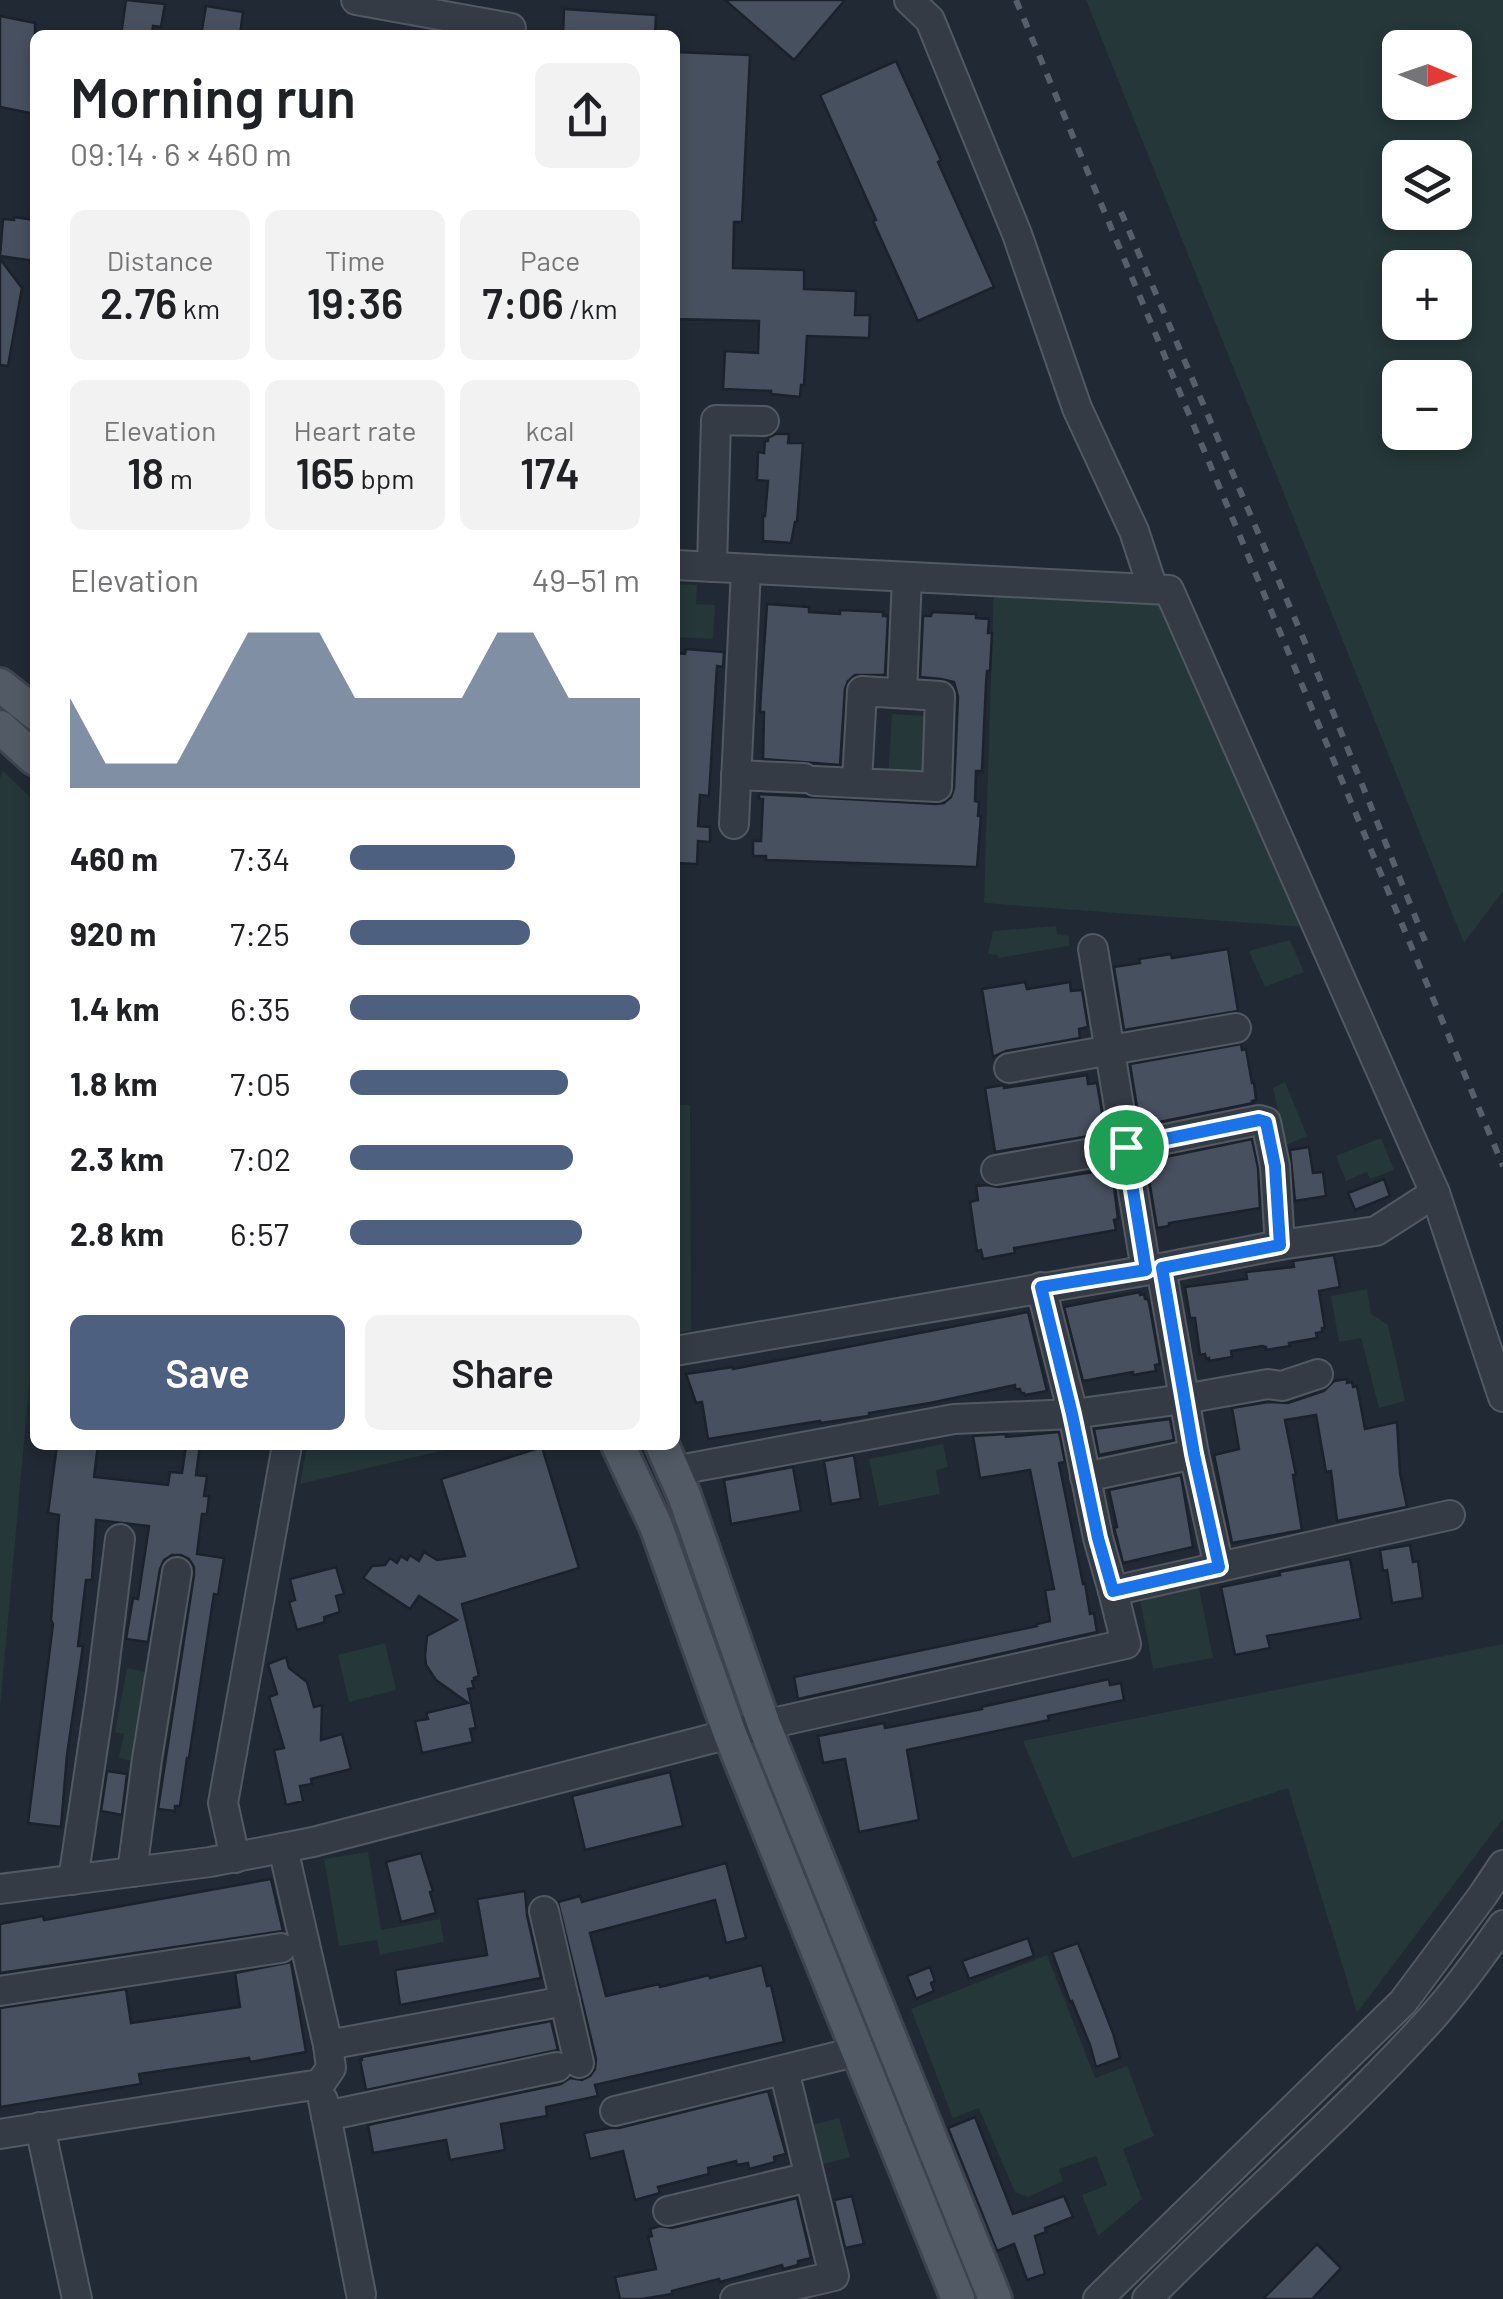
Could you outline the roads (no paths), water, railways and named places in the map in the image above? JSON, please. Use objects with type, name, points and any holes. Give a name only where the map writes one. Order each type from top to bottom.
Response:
[{"type":"main road","points":[[0,686],[30,709]]},
{"type":"main road","points":[[0,728],[30,755]]},
{"type":"main road","points":[[620,1450],[656,1526],[730,1734],[958,2299]]},
{"type":"main road","points":[[668,1458],[764,1725],[996,2299]]},
{"type":"street","points":[[356,0],[436,7],[512,21]]},
{"type":"street","points":[[908,0],[930,20],[1017,234],[1076,408],[1134,531],[1153,589]]},
{"type":"street","points":[[712,567],[716,420],[764,422]]},
{"type":"street","points":[[680,565],[1169,590],[1435,1193],[1503,1397]]},
{"type":"street","points":[[734,824],[746,569]]},
{"type":"street","points":[[902,693],[907,577]]},
{"type":"street","points":[[736,775],[810,780],[937,786],[940,696],[862,691],[857,782]]},
{"type":"street","points":[[1093,949],[1126,1147],[1219,1567]]},
{"type":"street","points":[[1010,1068],[1236,1028]]},
{"type":"street","points":[[996,1170],[1259,1120],[1266,1122],[1275,1166],[1280,1245]]},
{"type":"street","points":[[680,1350],[1376,1231],[1435,1193]]},
{"type":"street","points":[[0,1889],[236,1858],[313,1842],[764,1725],[1126,1644],[1041,1287]]},
{"type":"street","points":[[668,1458],[954,1418],[1072,1414],[1268,1384],[1282,1386],[1318,1374]]},
{"type":"street","points":[[236,1858],[223,1804],[287,1450]]},
{"type":"street","points":[[1084,1477],[1194,1454]]},
{"type":"street","points":[[1113,1591],[1450,1515]]},
{"type":"street","points":[[73,1880],[102,1692],[120,1539]]},
{"type":"street","points":[[132,1872],[178,1572]]},
{"type":"street","points":[[283,1848],[328,2045],[331,2068],[320,2084],[361,2294]]},
{"type":"street","points":[[1098,2299],[1403,2002],[1503,1865]]},
{"type":"street","points":[[326,2116],[568,2065],[565,2001],[544,1910]]},
{"type":"street","points":[[1147,2299],[1428,2022],[1503,1925]]},
{"type":"street","points":[[0,1991],[280,1948]]},
{"type":"street","points":[[328,2045],[565,2001]]},
{"type":"street","points":[[616,2111],[859,2051]]},
{"type":"street","points":[[735,2299],[834,2276],[784,2070]]},
{"type":"street","points":[[0,2134],[320,2084]]},
{"type":"street","points":[[40,2127],[77,2299]]},
{"type":"street","points":[[668,2212],[808,2177]]},
{"type":"railway","points":[[1016,0],[1503,1166]]},
{"type":"railway","points":[[1121,212],[1304,640],[1425,941]]}]
